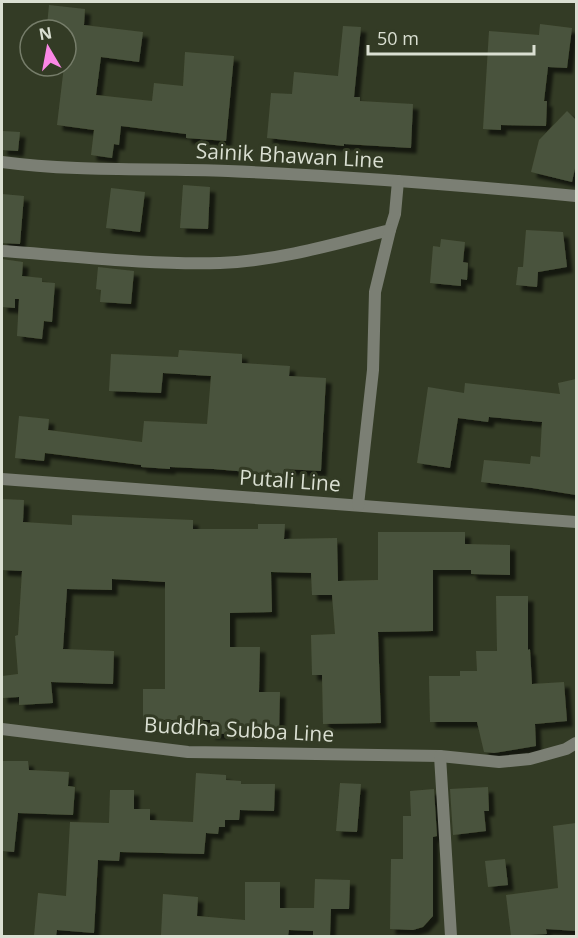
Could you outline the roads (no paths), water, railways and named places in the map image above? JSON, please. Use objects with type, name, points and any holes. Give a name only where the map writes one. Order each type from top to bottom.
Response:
[{"type":"street","name":"Sainik Bhawan Line","points":[[2,162],[88,170],[212,170],[313,174],[573,196]]},
{"type":"street","points":[[358,505],[373,370],[375,292],[395,214],[398,181]]},
{"type":"street","points":[[573,196],[576,182]]},
{"type":"street","points":[[2,251],[144,261],[221,263],[279,256],[390,230]]},
{"type":"street","name":"Putali Line","points":[[2,478],[576,522]]},
{"type":"street","name":"Buddha Subba Line","points":[[2,729],[188,752],[440,756],[499,762],[530,759],[566,749],[576,743]]},
{"type":"street","points":[[440,756],[451,936]]}]
